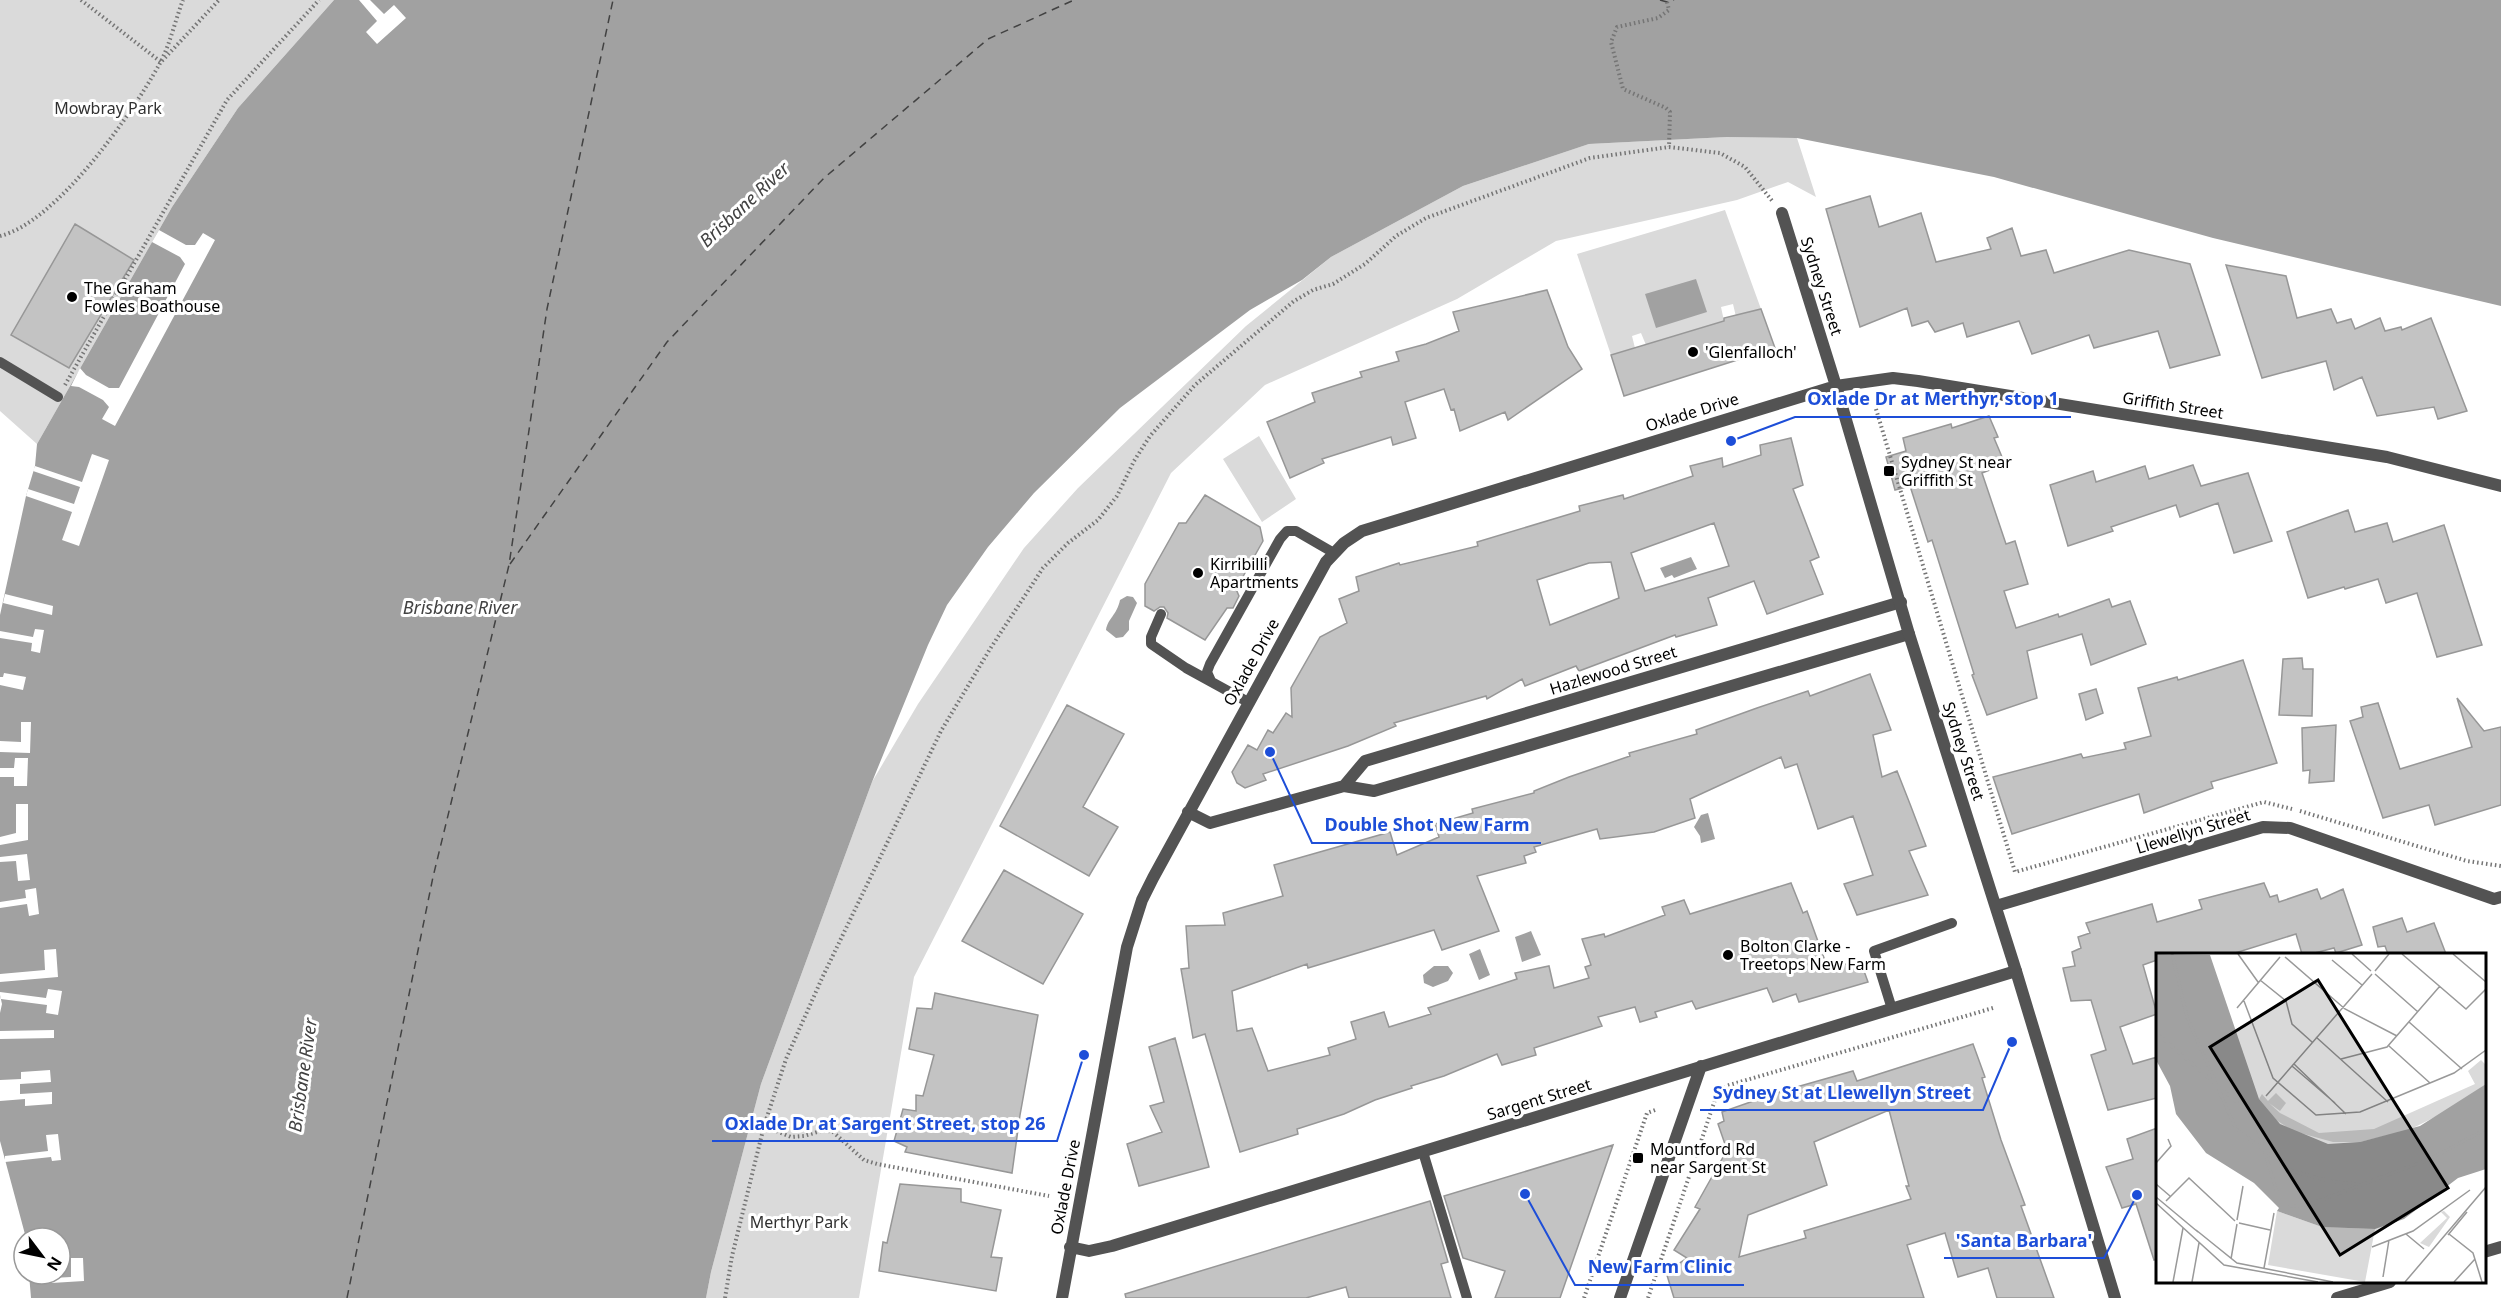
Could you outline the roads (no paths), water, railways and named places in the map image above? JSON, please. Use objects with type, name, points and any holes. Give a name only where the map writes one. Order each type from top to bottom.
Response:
[{"type":"street","name":"Sydney Street","points":[[1782,213],[1909,634],[2016,971],[2115,1298]]},
{"type":"street","name":"Griffith Street","points":[[1836,386],[1893,378],[1918,381],[2387,457],[2501,486]]},
{"type":"street","name":"Oxlade Drive","points":[[1062,1298],[1127,947],[1142,900],[1326,562],[1344,543],[1362,531],[1836,386]]},
{"type":"street","name":"Hazlewood Street","points":[[1344,786],[1365,761],[1901,602]]},
{"type":"street","points":[[1188,812],[1210,823],[1344,786],[1374,791],[1909,634]]},
{"type":"street","name":"Llewellyn Street","points":[[1995,906],[2263,827],[2290,828],[2494,899],[2501,897]]},
{"type":"street","name":"Sargent Street","points":[[1071,1248],[1089,1251],[1112,1246],[2016,971]]},
{"type":"street","points":[[1620,1298],[1701,1066]]},
{"type":"street","points":[[2486,1251],[2501,1247]]},
{"type":"street","points":[[2337,1298],[2384,1283]]},
{"type":"lane","points":[[0,362],[58,397]]},
{"type":"lane","points":[[1211,681],[1208,672],[1210,664],[1280,539],[1287,531],[1296,531],[1334,553]]},
{"type":"lane","points":[[1161,614],[1151,637],[1151,644],[1157,651],[1248,702]]},
{"type":"lane","points":[[1892,1009],[1874,951],[1952,923]]},
{"type":"lane","points":[[1423,1152],[1467,1298]]},
{"type":"water","name":"Brisbane River","points":[[334,0],[2501,0],[2501,306],[2213,238],[1994,177],[1797,138],[1727,137],[1589,144],[1463,186],[1331,257],[1302,280],[1250,310],[1120,408],[1034,493],[988,547],[947,605],[928,645],[872,782],[761,1084],[706,1298],[31,1298],[30,1286],[72,1286],[72,1226],[23,1226],[0,1141],[0,1013],[2,1004],[0,995],[0,615],[26,496],[35,466],[37,444],[172,207],[238,108]]},
{"type":"water","points":[[1696,279],[1707,312],[1656,328],[1645,294]]},
{"type":"water","points":[[1691,557],[1697,569],[1674,578],[1672,575],[1665,578],[1660,568]]},
{"type":"water","points":[[1127,596],[1133,597],[1137,603],[1129,621],[1129,630],[1123,637],[1116,638],[1106,630],[1107,626],[1120,600]]},
{"type":"water","points":[[1708,813],[1715,839],[1701,843],[1700,836],[1694,827],[1701,815]]},
{"type":"water","points":[[1531,931],[1541,955],[1522,962],[1515,937]]},
{"type":"water","points":[[1480,949],[1490,975],[1479,980],[1469,954]]},
{"type":"water","points":[[1434,966],[1448,966],[1453,973],[1448,981],[1433,987],[1424,983],[1423,975]]},
{"type":"place","name":"The Graham Fowles Boathouse","points":[[72,297]]},
{"type":"place","name":"'Glenfalloch'","points":[[1693,352]]},
{"type":"place","name":"Oxlade Dr at Merthyr, stop 1","points":[[1731,441]]},
{"type":"place","name":"Sydney St near Griffith St","points":[[1889,471]]},
{"type":"place","name":"Kirribilli Apartments","points":[[1198,573]]},
{"type":"place","name":"Double Shot New Farm","points":[[1270,752]]},
{"type":"place","name":"Bolton Clarke - Treetops New Farm","points":[[1728,955]]},
{"type":"place","name":"Sydney St at Llewellyn Street","points":[[2012,1042]]},
{"type":"place","name":"Oxlade Dr at Sargent Street, stop 26","points":[[1084,1055]]},
{"type":"place","name":"Mountford Rd near Sargent St","points":[[1638,1158]]},
{"type":"place","name":"New Farm Clinic","points":[[1525,1194]]},
{"type":"place","name":"'Santa Barbara'","points":[[2137,1195]]},
{"type":"park label","name":"Mowbray Park","points":[[108,108]]},
{"type":"park label","name":"Merthyr Park","points":[[799,1222]]}]
